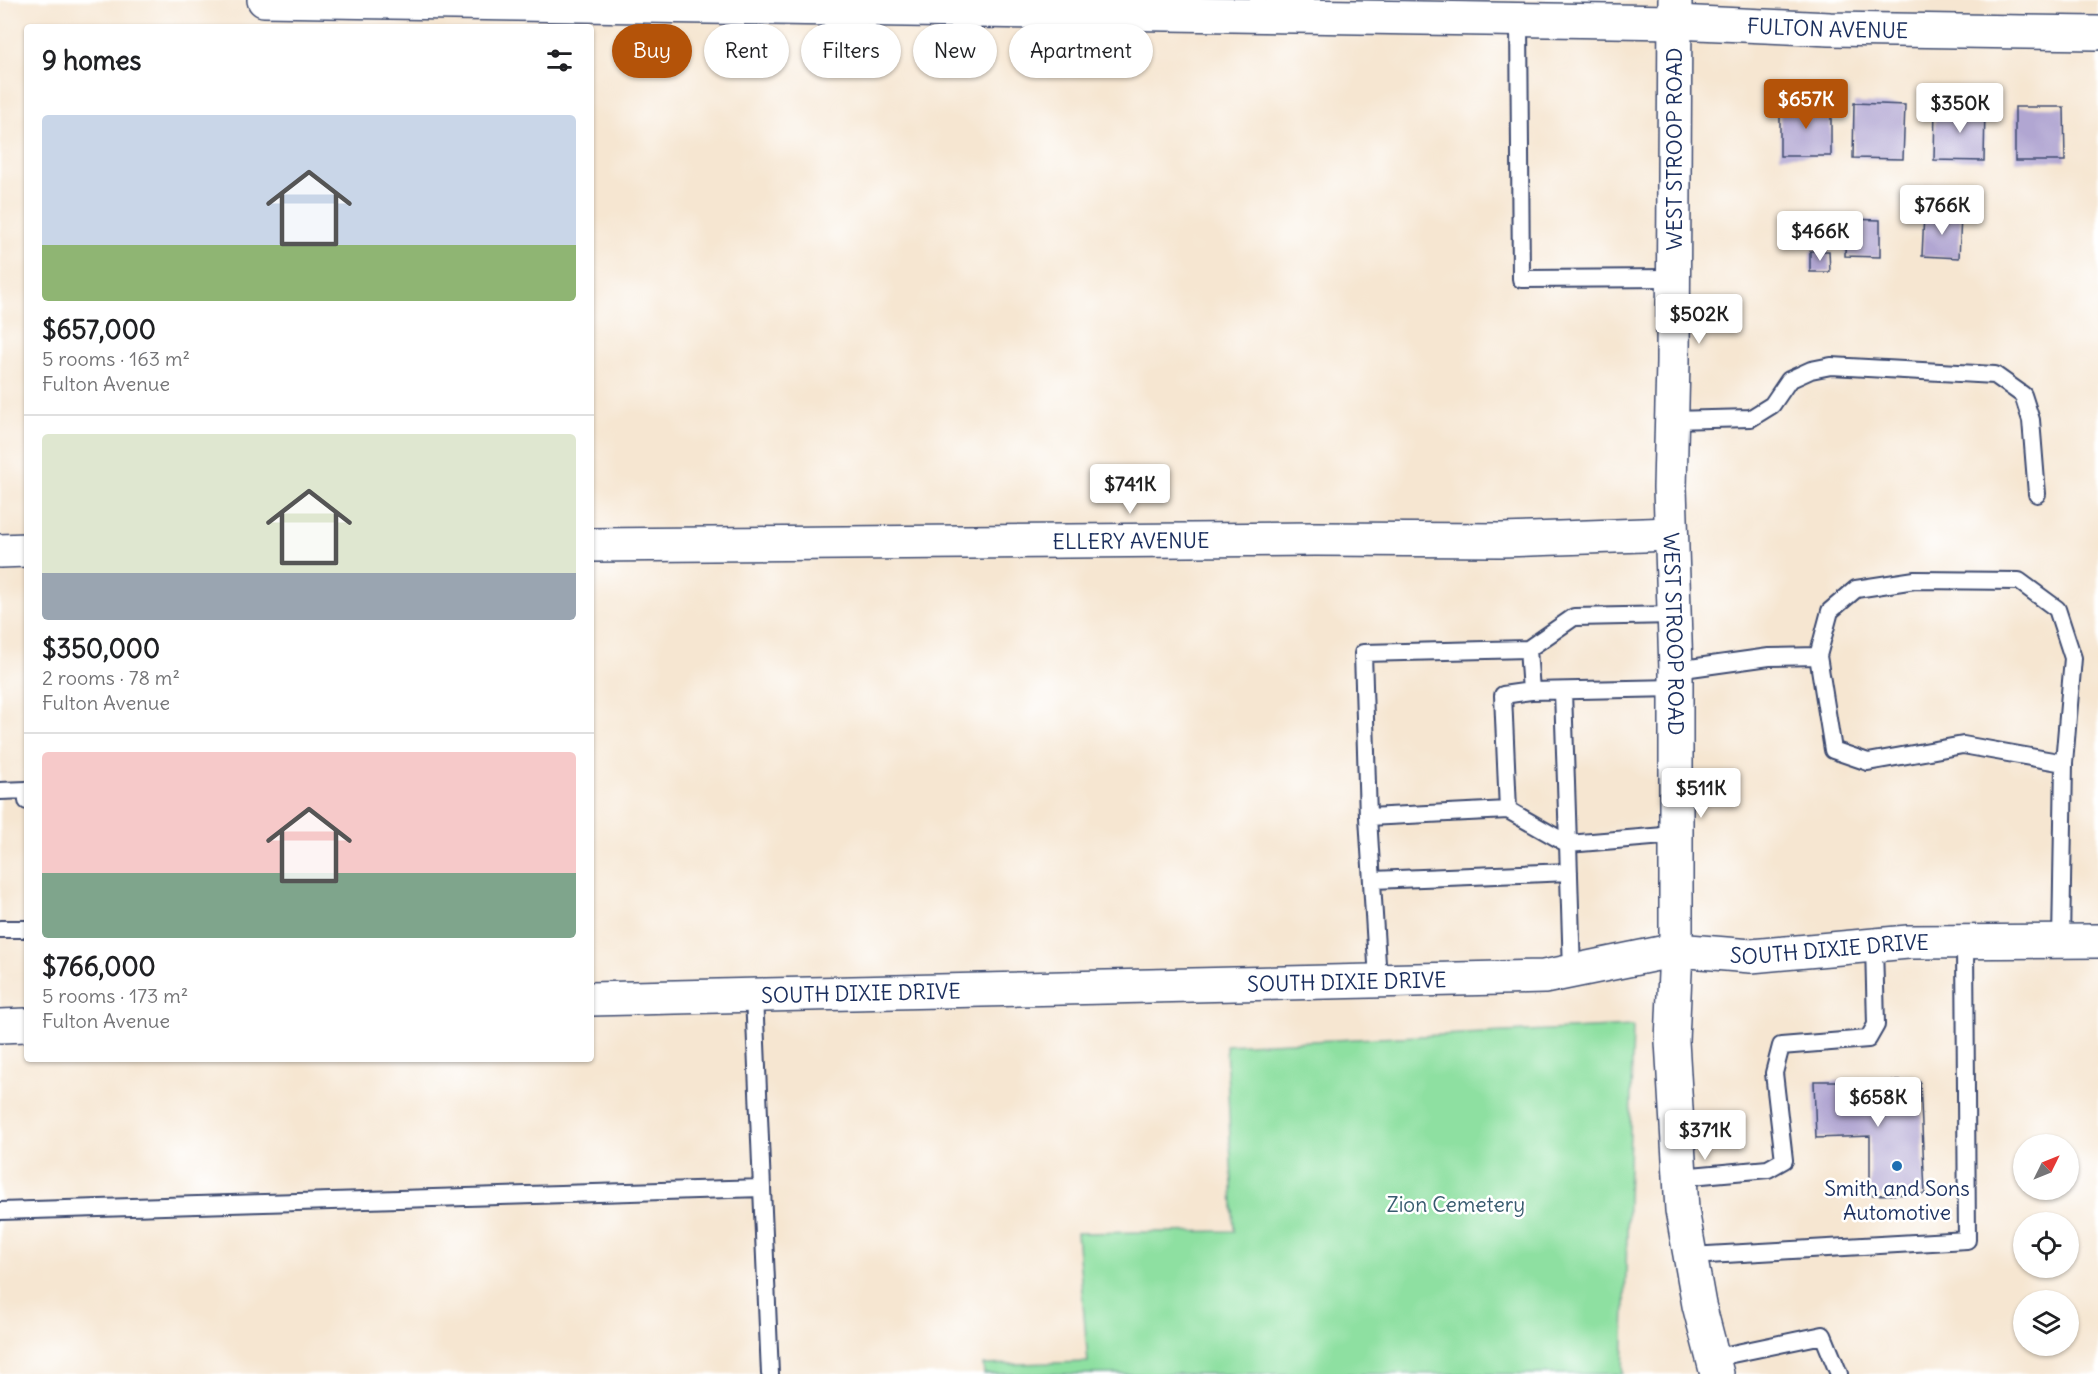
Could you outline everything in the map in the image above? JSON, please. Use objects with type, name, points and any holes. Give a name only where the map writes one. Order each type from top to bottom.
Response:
[{"type":"street","name":"FULTON AVENUE","points":[[264,0],[560,10],[1519,20],[1675,11],[1830,29],[2098,33]]},
{"type":"street","name":"WEST STROOP ROAD","points":[[1675,11],[1670,488],[1676,679],[1676,950],[1672,1041],[1682,1210],[1699,1305],[1715,1366]]},
{"type":"street","name":"ELLERY AVENUE","points":[[594,545],[1316,539],[1502,540],[1671,534]]},
{"type":"street","points":[[0,551],[24,550]]},
{"type":"street","name":"SOUTH DIXIE DRIVE","points":[[594,999],[1544,977],[1676,950],[1751,956],[1908,942],[2098,941]]},
{"type":"street","points":[[0,1026],[24,1025]]},
{"type":"lane","points":[[1519,20],[1521,279],[1674,278]]},
{"type":"lane","points":[[1672,420],[1751,418],[1772,405],[1789,380],[1811,370],[1831,366],[1995,375],[2023,395],[2031,420],[2037,494]]},
{"type":"lane","points":[[2061,942],[2064,763],[2073,658],[2057,609],[2019,580],[1915,580],[1856,589],[1830,611],[1818,656],[1833,750],[1869,762],[1964,745],[2064,763]]},
{"type":"lane","points":[[1378,980],[1368,817],[1363,653],[1528,649],[1574,617],[1674,615]]},
{"type":"lane","points":[[1528,649],[1531,691]]},
{"type":"lane","points":[[1508,810],[1503,695],[1676,679],[1769,657],[1818,656]]},
{"type":"lane","points":[[1563,691],[1572,971]]},
{"type":"lane","points":[[0,791],[24,790]]},
{"type":"lane","points":[[1368,817],[1508,810],[1568,844],[1676,835]]},
{"type":"lane","points":[[1373,880],[1569,872]]},
{"type":"lane","points":[[0,928],[24,929]]},
{"type":"lane","points":[[1690,1256],[1967,1240],[1965,943]]},
{"type":"lane","points":[[1680,1177],[1768,1169],[1784,1160],[1774,1073],[1782,1046],[1868,1039],[1876,1024],[1874,945]]},
{"type":"lane","points":[[754,995],[770,1374]]},
{"type":"lane","points":[[0,1211],[762,1188]]},
{"type":"lane","points":[[1715,1366],[1823,1335],[1839,1374]]},
{"type":"green space","name":"Zion Cemetery","points":[[1633,1026],[1623,1374],[984,1374],[983,1365],[1088,1362],[1077,1233],[1234,1231],[1226,1045]]},
{"type":"building","points":[[1780,103],[1831,103],[1831,156],[1780,156]]},
{"type":"building","points":[[1854,103],[1905,105],[1903,159],[1853,158]]},
{"type":"building","points":[[1935,106],[1985,107],[1984,161],[1934,160]]},
{"type":"building","points":[[2015,107],[2064,107],[2065,161],[2015,161]]},
{"type":"building","points":[[1924,214],[1961,216],[1959,258],[1922,256]]},
{"type":"building","points":[[1846,219],[1880,220],[1880,257],[1845,256]]},
{"type":"building","points":[[1810,251],[1829,251],[1830,272],[1810,272]]},
{"type":"building","name":"Smith and Sons Automotive","points":[[1814,1081],[1920,1081],[1925,1194],[1870,1195],[1870,1136],[1816,1138]]},
{"type":"place","name":"Smith and Sons Automotive","points":[[1897,1166]]}]
